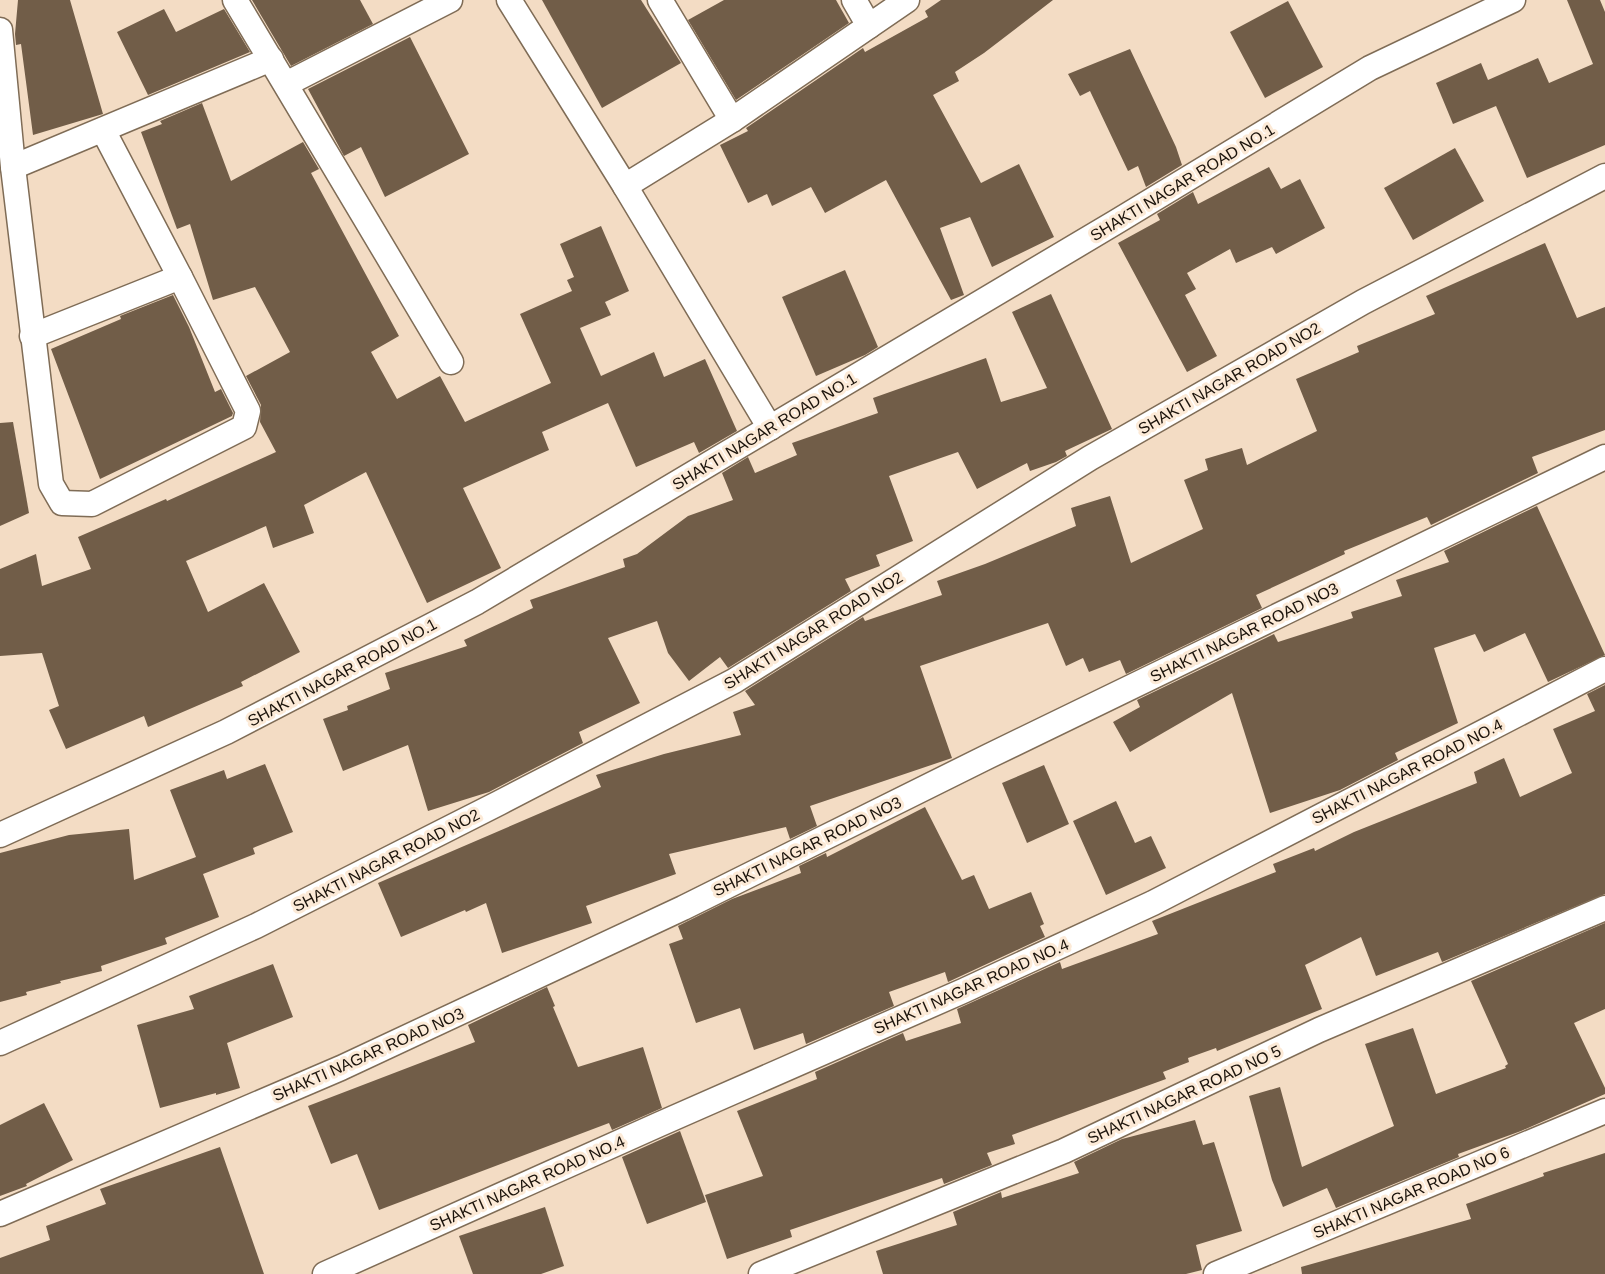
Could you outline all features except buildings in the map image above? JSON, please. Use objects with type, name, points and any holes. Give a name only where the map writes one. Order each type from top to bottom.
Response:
[{"type":"street","points":[[235,0],[452,362]]},
{"type":"street","points":[[286,84],[450,0]]},
{"type":"street","points":[[508,0],[625,186],[770,428]]},
{"type":"street","points":[[660,0],[732,120]]},
{"type":"street","points":[[854,0],[869,26]]},
{"type":"street","points":[[625,186],[732,120],[907,0]]},
{"type":"street","name":"SHAKTI NAGAR ROAD NO.1","points":[[0,834],[226,732],[466,608],[1116,222],[1370,68],[1513,0]]},
{"type":"street","points":[[0,30],[13,167],[51,484],[62,503],[92,504],[244,427],[248,411],[103,130]]},
{"type":"street","points":[[13,167],[271,59]]},
{"type":"street","name":"SHAKTI NAGAR ROAD NO2","points":[[0,1043],[256,926],[734,681],[1090,458],[1363,302],[1605,176]]},
{"type":"street","points":[[32,336],[180,277]]},
{"type":"street","name":"SHAKTI NAGAR ROAD NO3","points":[[0,1214],[341,1068],[672,913],[989,756],[1605,457]]},
{"type":"street","name":"SHAKTI NAGAR ROAD NO.4","points":[[324,1274],[963,991],[1153,903],[1605,669]]},
{"type":"street","name":"SHAKTI NAGAR ROAD NO 5","points":[[760,1274],[1064,1151],[1319,1030],[1605,908]]},
{"type":"street","name":"SHAKTI NAGAR ROAD NO 6","points":[[1216,1274],[1605,1111]]}]
